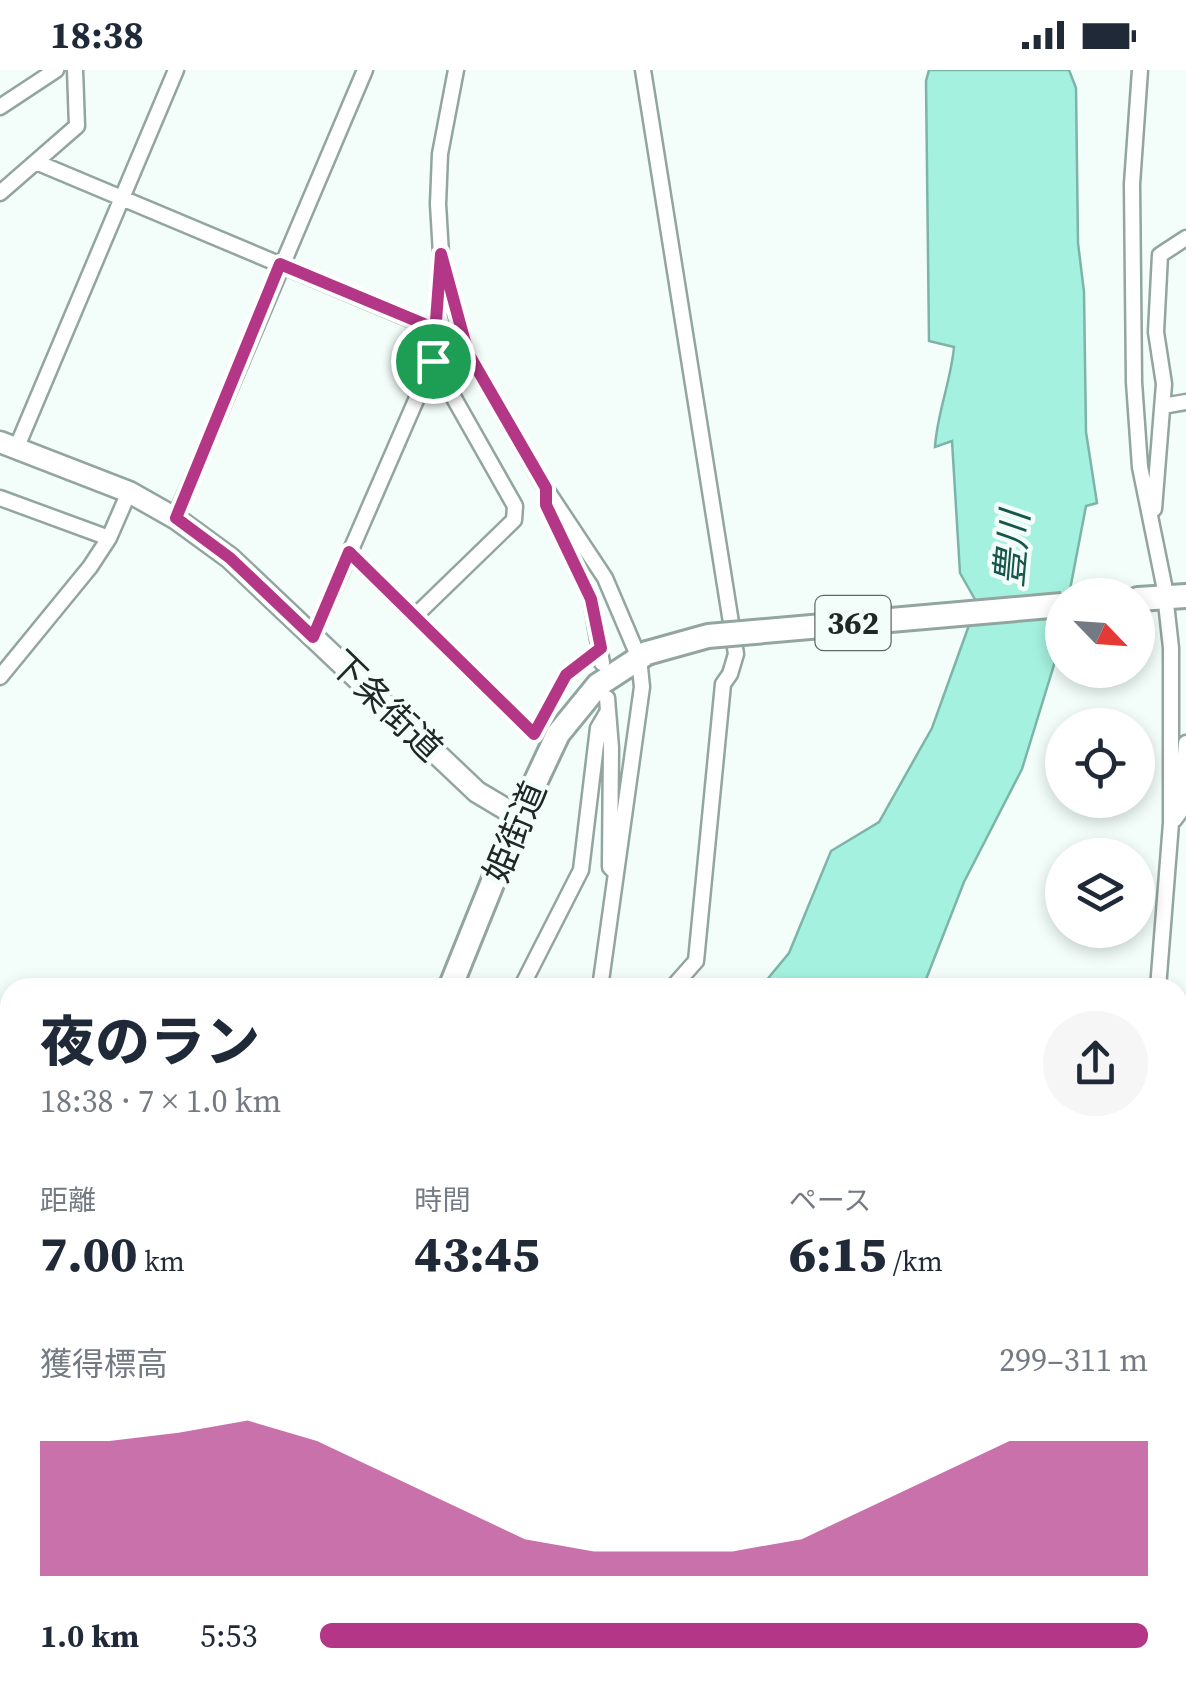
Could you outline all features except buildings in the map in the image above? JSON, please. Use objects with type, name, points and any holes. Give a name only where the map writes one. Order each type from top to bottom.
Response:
[{"type":"highway","name":"362","points":[[643,656],[708,636],[1045,606]]},
{"type":"highway","name":"姫街道","points":[[454,978],[519,817],[569,717],[598,685],[643,656]]},
{"type":"main road","name":"下条街道","points":[[8,446],[129,492],[176,518],[230,558],[477,792],[519,817]]},
{"type":"street","points":[[0,107],[56,70]]},
{"type":"street","points":[[0,193],[77,126],[75,70]]},
{"type":"street","points":[[8,446],[122,199],[176,70]]},
{"type":"street","points":[[176,518],[365,70]]},
{"type":"street","points":[[313,637],[433,361],[441,254],[440,154],[456,70]]},
{"type":"street","points":[[644,70],[736,654],[724,684],[696,961],[681,978]]},
{"type":"street","points":[[1140,70],[1132,184],[1134,382],[1140,467],[1171,648],[1171,823],[1159,978]]},
{"type":"street","points":[[36,162],[424,324],[433,361],[515,506],[514,520],[415,616]]},
{"type":"street","points":[[1154,534],[1164,384],[1156,332],[1160,255],[1186,238]]},
{"type":"street","points":[[441,254],[468,353],[546,488],[605,578],[643,656],[601,978]]},
{"type":"street","points":[[1163,406],[1186,402]]},
{"type":"street","points":[[349,552],[534,734],[566,675],[602,656],[591,599],[546,505],[546,488]]},
{"type":"street","points":[[0,677],[90,567],[129,492]]},
{"type":"street","points":[[0,498],[108,538]]},
{"type":"street","points":[[526,978],[581,870],[598,728],[608,705],[610,866],[616,874]]},
{"type":"street","points":[[1171,823],[1180,812],[1186,742]]},
{"type":"water","name":"豊川","points":[[929,70],[1069,70],[1076,88],[1086,432],[1097,503],[1086,506],[1072,578],[1045,578],[1047,688],[1022,769],[964,882],[927,978],[768,978],[789,953],[831,851],[879,822],[932,728],[977,603],[960,573],[952,441],[935,447],[954,347],[929,341]]},
{"type":"route","points":[[441,254],[468,353],[546,488],[546,505],[591,599],[601,648],[566,675],[534,734],[349,552],[313,637],[230,558],[176,518],[280,264],[424,324],[433,361],[441,254]]}]
